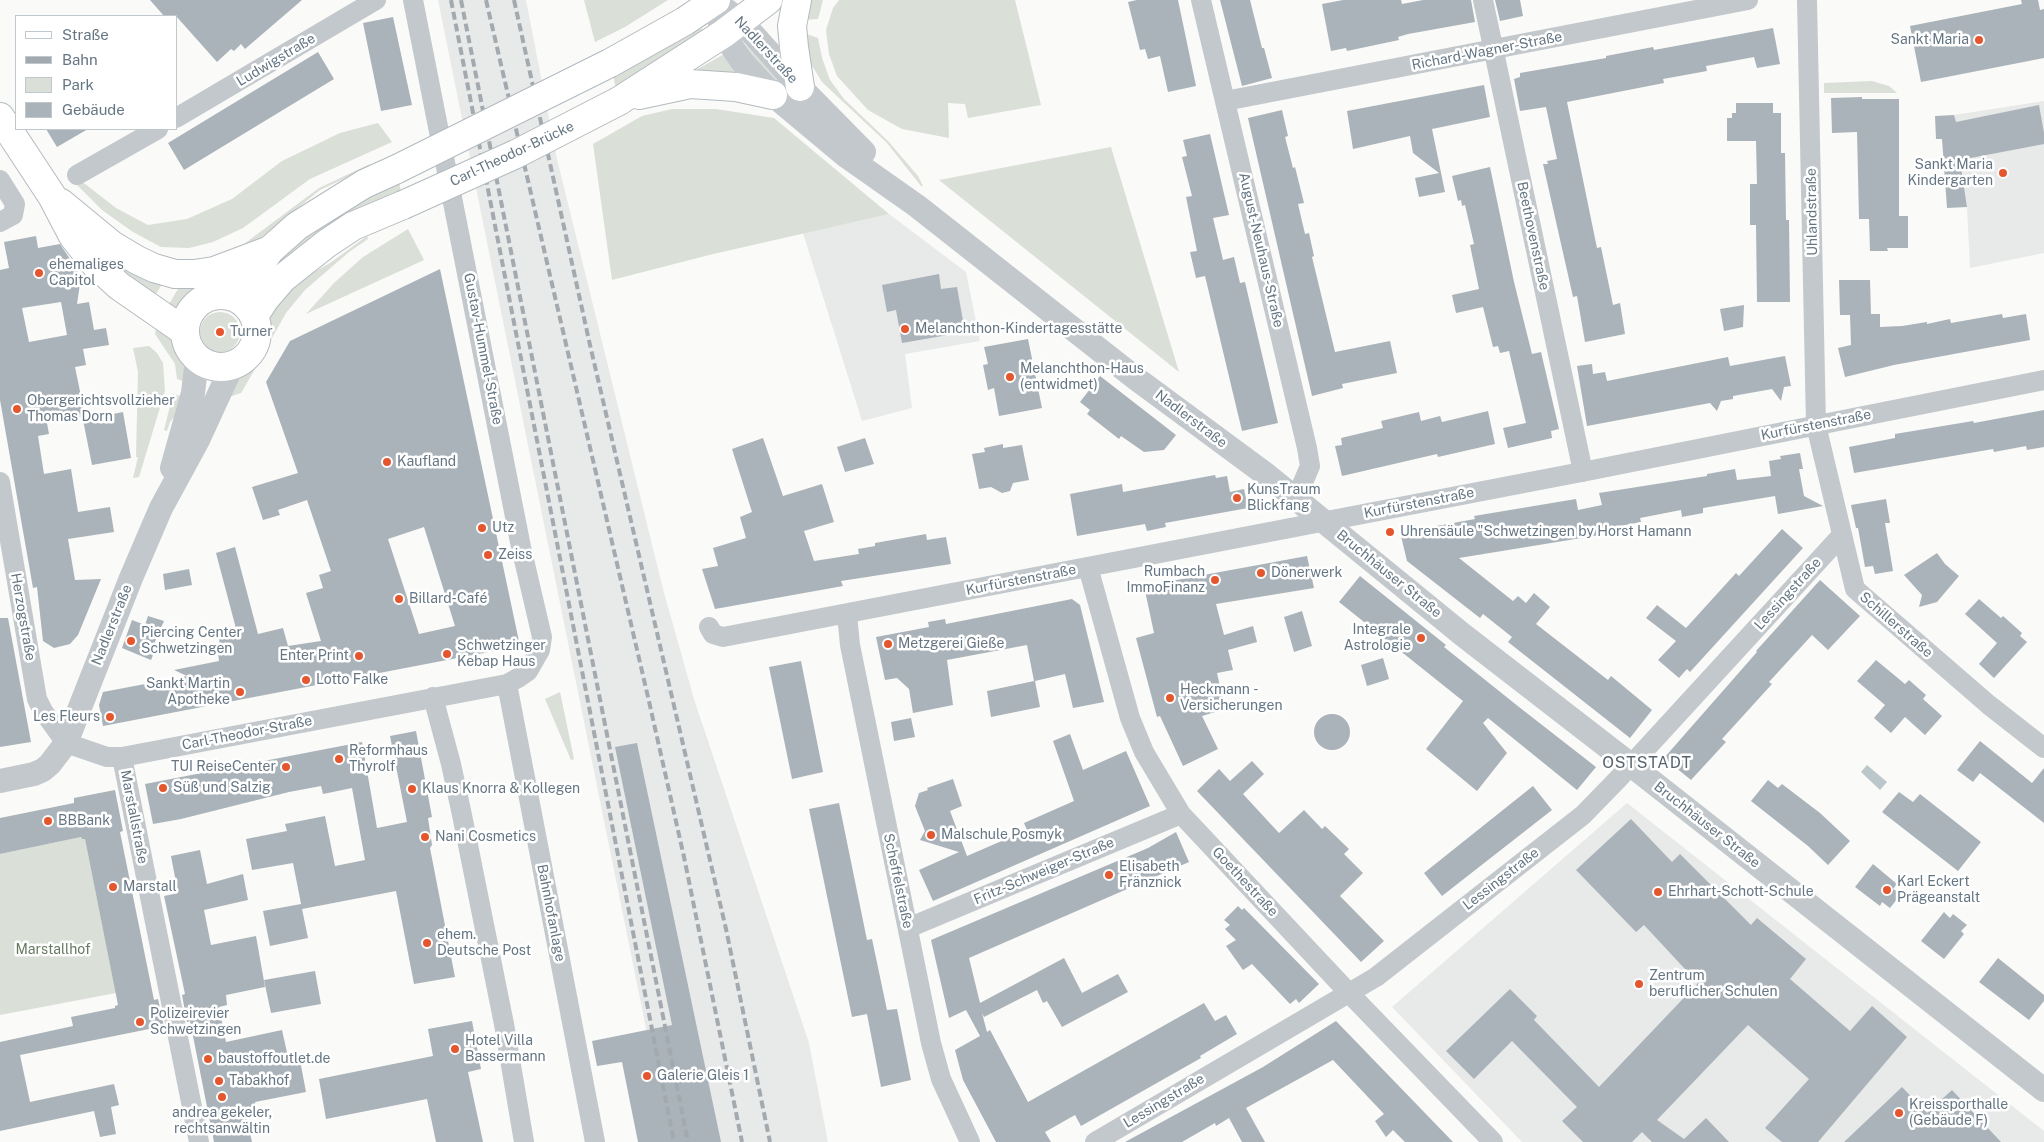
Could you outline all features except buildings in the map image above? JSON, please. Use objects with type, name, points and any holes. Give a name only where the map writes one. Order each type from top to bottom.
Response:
[{"type":"main road","points":[[230,296],[252,275],[270,250],[297,226],[328,205],[364,184],[610,63],[685,21],[715,0]]},
{"type":"main road","points":[[619,100],[732,28],[768,0]]},
{"type":"main road","points":[[797,0],[792,26],[800,87]]},
{"type":"main road","points":[[619,100],[690,84],[736,87],[773,95]]},
{"type":"main road","name":"Carl-Theodor-Brücke","points":[[254,316],[265,299],[283,278],[352,226],[516,154],[619,100]]},
{"type":"main road","points":[[0,117],[52,196],[73,236],[95,264],[119,286],[184,331]]},
{"type":"main road","points":[[52,196],[121,250],[154,268],[174,274],[214,271],[270,250]]},
{"type":"main road","points":[[219,294],[230,296],[244,303],[254,316],[257,327],[256,339],[247,357],[232,366],[219,368],[207,365],[197,359],[185,341],[184,331],[186,320],[198,302],[219,294]]},
{"type":"street","name":"Ludwigstraße","points":[[178,117],[376,0]]},
{"type":"street","name":"Gustav-Hummel-Straße","points":[[413,0],[521,547],[542,637],[540,650],[528,671],[507,684]]},
{"type":"street","name":"Nadlerstraße","points":[[715,0],[732,28],[743,63],[773,95],[846,156],[917,206],[1134,377],[1324,521]]},
{"type":"street","name":"August-Neuhaus-Straße","points":[[1201,0],[1307,448],[1310,466],[1296,499]]},
{"type":"street","name":"Beethovenstraße","points":[[1483,0],[1583,472]]},
{"type":"street","name":"Richard-Wagner-Straße","points":[[1225,101],[1748,0]]},
{"type":"street","name":"Uhlandstraße","points":[[1807,0],[1816,425]]},
{"type":"street","name":"Nadlerstraße","points":[[732,28],[800,87],[917,206]]},
{"type":"street","points":[[77,175],[156,130]]},
{"type":"street","points":[[0,180],[16,204],[13,215],[0,222]]},
{"type":"street","name":"Nadlerstraße","points":[[161,508],[193,393],[197,359]]},
{"type":"street","name":"Nadlerstraße","points":[[66,744],[131,578],[161,508],[198,440],[232,366]]},
{"type":"street","name":"Kurfürstenstraße","points":[[708,627],[713,634],[722,637],[1583,472],[2044,380]]},
{"type":"street","name":"Schillerstraße","points":[[1816,425],[1855,589],[1989,705],[2044,748]]},
{"type":"street","name":"Herzogstraße","points":[[0,482],[37,699],[43,712],[66,744]]},
{"type":"street","name":"Bruchhäuser Straße","points":[[1324,521],[1463,635],[1632,765],[2044,1090]]},
{"type":"street","name":"Lessingstraße","points":[[1094,1142],[1376,977],[1583,815],[1632,765],[1842,535]]},
{"type":"street","name":"Goethestraße","points":[[1088,567],[1130,718],[1144,752],[1180,814],[1493,1142]]},
{"type":"street","name":"Scheffelstraße","points":[[846,614],[848,637],[931,1043],[941,1079],[970,1142]]},
{"type":"street","name":"Carl-Theodor-Straße","points":[[66,744],[107,757],[122,757],[507,684]]},
{"type":"street","name":"Bahnhofanlage","points":[[507,684],[595,1142]]},
{"type":"street","points":[[433,697],[451,764],[464,825],[504,1024],[524,1142]]},
{"type":"street","points":[[0,781],[34,774],[43,770],[66,744]]},
{"type":"street","name":"Marstallstraße","points":[[122,757],[199,1142]]},
{"type":"street","name":"Fritz-Schweiger-Straße","points":[[908,928],[1180,814]]},
{"type":"shaded area","points":[[438,0],[526,0],[557,159],[663,589],[694,699],[809,1043],[828,1142],[669,1142]]},
{"type":"shaded area","name":"Sankt Maria Kindergarten","points":[[2044,101],[2044,253],[1970,268],[1967,207],[1954,115]]},
{"type":"shaded area","name":"Melanchthon-Kindertagesstätte","points":[[889,214],[966,272],[980,341],[905,354],[912,408],[862,421],[803,233]]},
{"type":"shaded area","points":[[1867,765],[1887,782],[1880,790],[1861,772]]},
{"type":"shaded area","name":"Zentrum beruflicher Schulen","points":[[1627,803],[2044,1131],[2044,1142],[1522,1142],[1392,1007]]},
{"type":"green space","points":[[584,0],[668,0],[625,27],[595,42]]},
{"type":"green space","points":[[806,0],[823,0],[818,19],[802,20]]},
{"type":"green space","points":[[839,0],[1015,0],[1041,105],[968,118],[965,104],[948,103],[949,138],[902,129],[868,110],[837,76],[829,54],[826,30],[833,8]]},
{"type":"green space","points":[[700,29],[716,29],[616,89],[613,75]]},
{"type":"green space","points":[[801,32],[818,38],[822,58],[830,80],[844,99],[888,141],[918,176],[923,186],[921,186],[887,143],[822,82],[808,59]]},
{"type":"green space","points":[[744,43],[792,95],[790,97],[752,56]]},
{"type":"green space","points":[[726,53],[744,79],[687,75]]},
{"type":"green space","points":[[1872,81],[1889,86],[1897,93],[1824,93],[1824,83]]},
{"type":"green space","points":[[672,109],[716,109],[774,118],[889,214],[709,255],[612,280],[593,144],[642,116]]},
{"type":"green space","points":[[378,123],[392,142],[310,179],[243,228],[213,242],[189,248],[161,247],[133,232],[102,210],[74,182],[80,180],[116,208],[148,225],[187,219],[232,199],[282,161],[340,133]]},
{"type":"green space","points":[[1111,147],[1114,157],[1179,372],[939,180]]},
{"type":"green space","points":[[370,164],[371,166],[320,190],[248,248],[228,258],[206,259],[226,254],[244,244],[319,188]]},
{"type":"green space","points":[[399,179],[401,194],[253,298],[247,293],[247,289],[308,234],[345,208]]},
{"type":"green space","points":[[79,229],[164,281],[151,302]]},
{"type":"green space","points":[[408,229],[424,260],[306,314],[334,283],[363,257]]},
{"type":"green space","points":[[367,236],[368,239],[349,252],[305,290],[286,313],[272,338],[267,333],[265,327],[266,316],[282,290],[330,263]]},
{"type":"green space","points":[[238,271],[225,285],[197,292],[187,301],[177,315],[165,311],[182,282]]},
{"type":"green space","points":[[216,312],[224,312],[231,315],[237,321],[240,332],[237,343],[231,349],[224,352],[216,352],[209,349],[203,343],[200,336],[200,328],[203,321],[209,315]]},
{"type":"green space","points":[[157,324],[174,340],[186,369],[186,382],[177,379],[175,364],[155,334]]},
{"type":"green space","points":[[149,346],[157,353],[163,363],[165,391],[139,477],[133,478],[138,457],[136,457],[138,372],[133,348]]},
{"type":"green space","points":[[255,369],[241,393],[232,396],[226,395],[241,374]]},
{"type":"green space","points":[[173,394],[184,397],[167,431],[164,430]]},
{"type":"green space","points":[[560,692],[574,759],[571,760],[545,699]]},
{"type":"green space","name":"Marstallhof","points":[[81,837],[85,839],[116,993],[0,1015],[0,854]]},
{"type":"railway","points":[[451,0],[674,1142]]},
{"type":"railway","points":[[461,0],[688,1142]]},
{"type":"railway","points":[[486,0],[684,857],[742,1142]]},
{"type":"railway","points":[[514,0],[590,345],[726,929],[770,1142]]},
{"type":"place","name":"Sankt Maria","points":[[1979,40]]},
{"type":"place","name":"Sankt Maria Kindergarten","points":[[2003,173]]},
{"type":"place","name":"ehemaliges Capitol","points":[[39,273]]},
{"type":"place","name":"Melanchthon-Kindertagesstätte","points":[[905,329]]},
{"type":"place","name":"Turner","points":[[220,332]]},
{"type":"place","name":"Melanchthon-Haus (entwidmet)","points":[[1010,377]]},
{"type":"place","name":"Obergerichtsvollzieher Thomas Dorn","points":[[17,409]]},
{"type":"place","name":"Kaufland","points":[[387,462]]},
{"type":"place","name":"KunsTraum Blickfang","points":[[1237,498]]},
{"type":"place","name":"Utz","points":[[482,528]]},
{"type":"place","name":"Uhrensäule \"Schwetzingen by Horst Hamann","points":[[1390,532]]},
{"type":"place","name":"Zeiss","points":[[488,555]]},
{"type":"place","name":"Dönerwerk","points":[[1261,573]]},
{"type":"place","name":"Rumbach ImmoFinanz","points":[[1215,580]]},
{"type":"place","name":"Billard-Café","points":[[399,599]]},
{"type":"place","name":"Integrale Astrologie","points":[[1421,638]]},
{"type":"place","name":"Piercing Center Schwetzingen","points":[[131,641]]},
{"type":"place","name":"Metzgerei Gieße","points":[[888,644]]},
{"type":"place","name":"Schwetzinger Kebap Haus","points":[[447,654]]},
{"type":"place","name":"Enter Print","points":[[359,656]]},
{"type":"place","name":"Lotto Falke","points":[[306,680]]},
{"type":"place","name":"Sankt Martin Apotheke","points":[[240,692]]},
{"type":"place","name":"Heckmann - Versicherungen","points":[[1170,698]]},
{"type":"place","name":"Les Fleurs","points":[[110,717]]},
{"type":"place","name":"Reformhaus Thyrolf","points":[[339,759]]},
{"type":"place","name":"TUI ReiseCenter","points":[[286,767]]},
{"type":"place","name":"Süß und Salzig","points":[[163,788]]},
{"type":"place","name":"Klaus Knorra & Kollegen","points":[[412,789]]},
{"type":"place","name":"BBBank","points":[[48,821]]},
{"type":"place","name":"Malschule Posmyk","points":[[931,835]]},
{"type":"place","name":"Nani Cosmetics","points":[[425,837]]},
{"type":"place","name":"Elisabeth Fränznick","points":[[1109,875]]},
{"type":"place","name":"Marstall","points":[[113,887]]},
{"type":"place","name":"Karl Eckert Prägeanstalt","points":[[1887,890]]},
{"type":"place","name":"Ehrhart-Schott-Schule","points":[[1658,892]]},
{"type":"place","name":"ehem. Deutsche Post","points":[[427,943]]},
{"type":"place","name":"Zentrum beruflicher Schulen","points":[[1639,984]]},
{"type":"place","name":"Polizeirevier Schwetzingen","points":[[140,1022]]},
{"type":"place","name":"Hotel Villa Bassermann","points":[[455,1049]]},
{"type":"place","name":"baustoffoutlet.de","points":[[208,1059]]},
{"type":"place","name":"Galerie Gleis 1","points":[[647,1076]]},
{"type":"place","name":"Tabakhof","points":[[219,1081]]},
{"type":"place","name":"andrea gekeler, rechtsanwältin","points":[[222,1097]]},
{"type":"place","name":"Kreissporthalle (Gebäude F)","points":[[1899,1113]]},
{"type":"district","name":"OSTSTADT","points":[[1647,763]]}]
